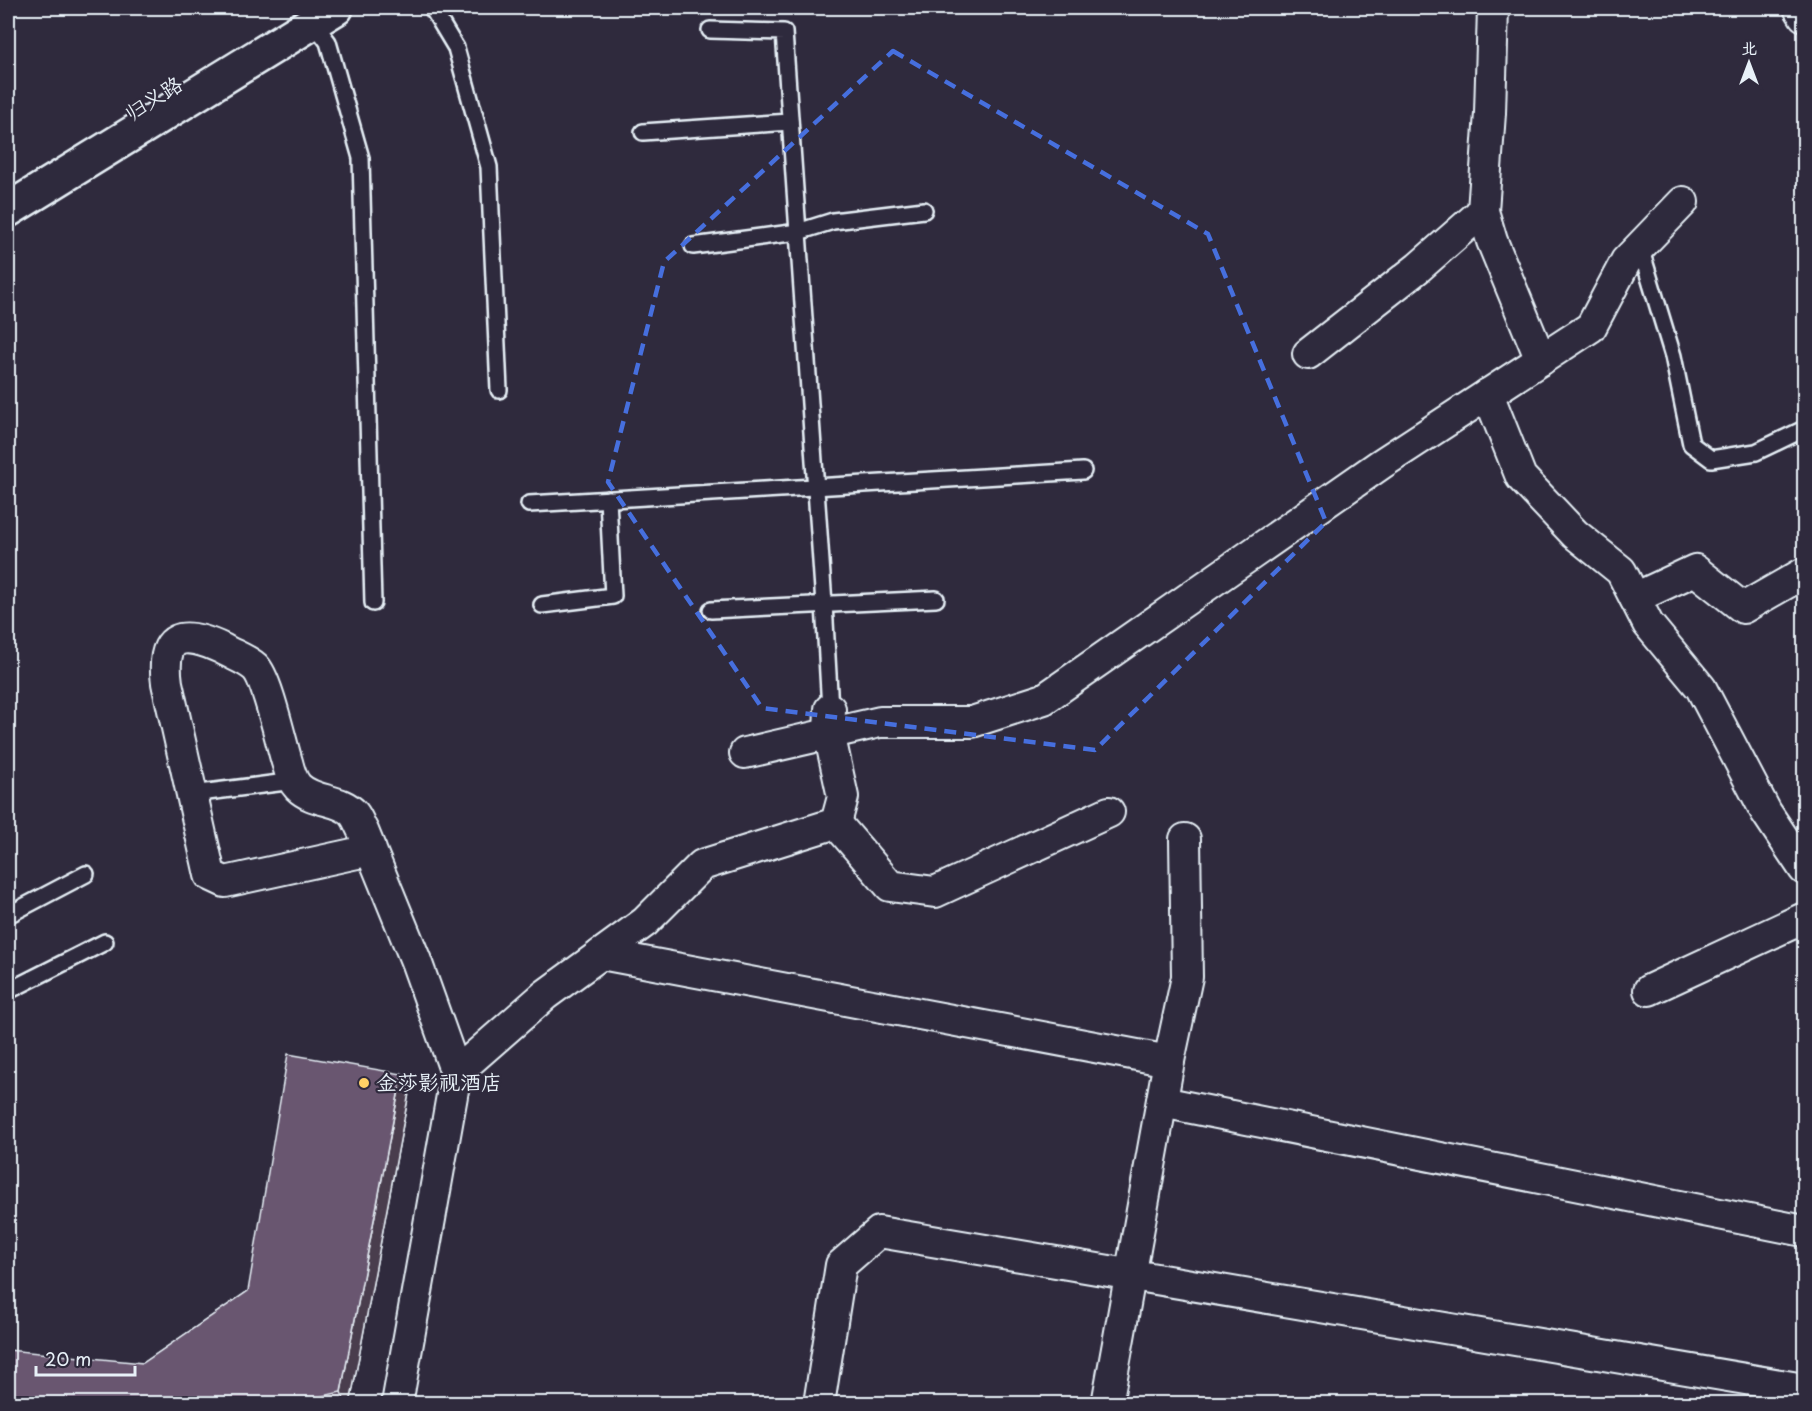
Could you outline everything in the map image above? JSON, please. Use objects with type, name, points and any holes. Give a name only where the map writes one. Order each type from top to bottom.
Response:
[{"type":"street","points":[[1493,8],[1490,113],[1483,211],[1492,241],[1541,360]]},
{"type":"street","points":[[1799,8],[1804,16]]},
{"type":"street","points":[[8,210],[316,12]]},
{"type":"street","name":"归义路","points":[[8,191],[316,12]]},
{"type":"street","points":[[745,753],[829,721],[972,722],[1044,699],[1382,464],[1592,327],[1626,261],[1683,202]]},
{"type":"street","points":[[1308,354],[1418,268],[1483,211]]},
{"type":"street","points":[[1488,394],[1521,477],[1575,534],[1621,571],[1648,624],[1701,688],[1766,812],[1804,869]]},
{"type":"street","points":[[1635,598],[1695,570],[1743,608],[1804,573]]},
{"type":"street","points":[[371,850],[225,882],[210,875],[164,663],[167,648],[176,641],[189,638],[203,640],[256,668],[264,683],[297,786],[319,800],[341,804],[354,813],[371,850],[416,961],[456,1073],[397,1404]]},
{"type":"street","points":[[829,721],[843,797],[836,824]]},
{"type":"street","points":[[836,824],[890,886],[935,892],[1109,812]]},
{"type":"street","points":[[456,1073],[545,995],[645,922],[702,865],[836,824]]},
{"type":"street","points":[[1107,1404],[1169,1061],[1187,977],[1185,839]]},
{"type":"street","points":[[1649,990],[1804,918]]},
{"type":"street","points":[[601,954],[1169,1061]]},
{"type":"street","points":[[1162,1102],[1804,1231]]},
{"type":"street","points":[[819,1404],[841,1266],[879,1232],[1804,1389]]},
{"type":"lane","points":[[432,8],[456,48],[489,167],[499,390]]},
{"type":"lane","points":[[316,12],[328,42],[361,158],[373,603]]},
{"type":"lane","points":[[710,30],[784,32],[824,604],[829,721]]},
{"type":"lane","points":[[643,132],[790,122]]},
{"type":"lane","points":[[693,246],[798,232],[833,221],[924,210]]},
{"type":"lane","points":[[1640,247],[1673,356],[1691,444],[1711,459],[1756,452],[1804,429]]},
{"type":"lane","points":[[529,504],[1083,471]]},
{"type":"lane","points":[[542,605],[613,596],[608,500]]},
{"type":"lane","points":[[711,610],[936,599]]},
{"type":"lane","points":[[192,794],[294,781]]},
{"type":"lane","points":[[8,915],[86,874]]},
{"type":"lane","points":[[8,991],[105,942]]},
{"type":"highlighted area","points":[[893,51],[1208,234],[1326,522],[1095,750],[762,708],[608,482],[664,262]]},
{"type":"building","points":[[288,1054],[402,1074],[341,1392],[289,1404],[8,1404],[8,1350],[143,1363],[248,1291]]},
{"type":"place","name":"金莎影视酒店","points":[[364,1083]]}]
